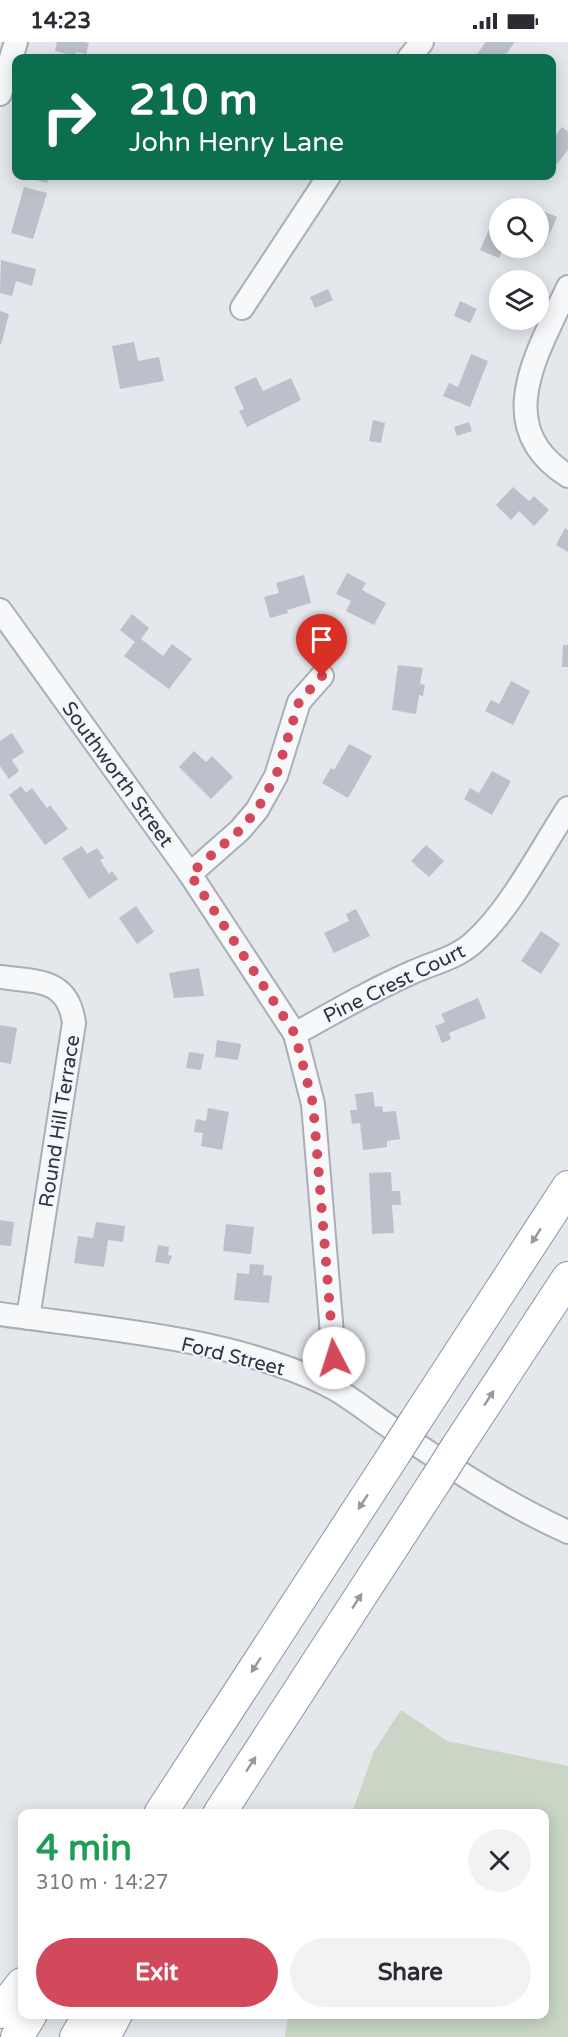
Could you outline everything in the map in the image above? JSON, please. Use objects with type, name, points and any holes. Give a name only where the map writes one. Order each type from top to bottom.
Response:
[{"type":"highway","points":[[162,1809],[568,1186]]},
{"type":"highway","points":[[222,1809],[568,1278]]},
{"type":"highway","points":[[0,2012],[18,1989]]},
{"type":"highway","points":[[16,2037],[28,2019]]},
{"type":"highway","points":[[76,2037],[87,2019]]},
{"type":"highway","points":[[104,2037],[113,2019]]},
{"type":"street","points":[[412,54],[422,42]]},
{"type":"street","points":[[0,94],[12,55]]},
{"type":"street","points":[[242,308],[326,180]]},
{"type":"street","points":[[568,287],[532,364],[525,406],[526,424],[533,442],[552,466],[568,476]]},
{"type":"street","name":"Southworth Street","points":[[0,610],[190,874],[295,1034],[313,1104],[334,1358],[329,1386]]},
{"type":"street","points":[[190,874],[240,830],[257,810],[276,776],[299,702],[322,676]]},
{"type":"street","name":"Pine Crest Court","points":[[295,1034],[412,972],[457,954],[472,945],[499,915],[568,808]]},
{"type":"street","name":"Round Hill Terrace","points":[[0,977],[44,983],[61,990],[73,1011],[74,1023],[28,1318]]},
{"type":"street","name":"Ford Street","points":[[0,1314],[237,1353],[283,1366],[329,1386],[497,1497],[568,1532]]},
{"type":"green space","points":[[401,1710],[447,1741],[568,1766],[568,2037],[285,2037],[287,2019],[549,2019],[549,1809],[353,1809],[374,1751]]},
{"type":"building","points":[[57,42],[89,43],[86,54],[76,52],[76,54],[67,54],[55,51]]},
{"type":"building","points":[[486,42],[515,42],[506,54],[477,54]]},
{"type":"building","points":[[562,127],[568,132],[568,150],[557,164],[556,163],[556,135]]},
{"type":"building","points":[[24,187],[47,193],[33,239],[11,233]]},
{"type":"building","points":[[549,214],[557,217],[549,236]]},
{"type":"building","points":[[489,229],[489,254],[480,250]]},
{"type":"building","points":[[1,260],[36,269],[32,286],[16,281],[12,296],[0,293]]},
{"type":"building","points":[[328,289],[333,300],[315,308],[310,297]]},
{"type":"building","points":[[460,301],[477,309],[470,323],[454,316]]},
{"type":"building","points":[[0,311],[9,314],[1,345],[0,344]]},
{"type":"building","points":[[134,342],[138,361],[159,357],[164,381],[120,389],[112,346]]},
{"type":"building","points":[[471,354],[488,361],[470,407],[443,396],[449,383],[458,387]]},
{"type":"building","points":[[256,377],[263,391],[291,378],[301,400],[247,427],[239,411],[244,409],[234,387]]},
{"type":"building","points":[[373,420],[385,423],[381,443],[369,441]]},
{"type":"building","points":[[469,422],[472,431],[457,436],[454,427]]},
{"type":"building","points":[[513,487],[529,501],[534,496],[549,510],[534,526],[519,511],[511,520],[496,505]]},
{"type":"building","points":[[565,528],[568,530],[568,552],[556,545]]},
{"type":"building","points":[[347,573],[366,583],[362,590],[386,603],[374,625],[346,611],[351,601],[336,594]]},
{"type":"building","points":[[304,575],[311,603],[270,618],[264,597],[279,593],[276,583]]},
{"type":"building","points":[[132,614],[149,628],[141,639],[163,656],[172,644],[192,659],[169,689],[124,656],[135,642],[120,630]]},
{"type":"building","points":[[563,645],[568,645],[568,667],[562,667]]},
{"type":"building","points":[[398,665],[423,668],[420,684],[425,685],[423,696],[419,695],[416,714],[392,710]]},
{"type":"building","points":[[511,681],[530,691],[513,725],[485,711],[491,700],[499,704]]},
{"type":"building","points":[[12,733],[24,752],[12,760],[19,771],[9,779],[0,766],[0,741]]},
{"type":"building","points":[[349,744],[372,756],[348,798],[322,783],[331,768],[334,770]]},
{"type":"building","points":[[194,751],[206,762],[212,756],[233,777],[211,799],[179,767]]},
{"type":"building","points":[[492,771],[511,781],[492,815],[464,799],[470,788],[479,793]]},
{"type":"building","points":[[21,786],[26,793],[32,788],[47,808],[50,805],[68,829],[45,845],[9,795]]},
{"type":"building","points":[[426,845],[444,861],[429,877],[411,861]]},
{"type":"building","points":[[82,846],[87,854],[97,848],[104,858],[100,860],[109,874],[112,871],[118,879],[89,899],[62,858]]},
{"type":"building","points":[[136,906],[154,932],[137,944],[119,918]]},
{"type":"building","points":[[356,909],[370,936],[334,953],[324,933],[349,921],[346,914]]},
{"type":"building","points":[[541,931],[560,944],[541,974],[521,961]]},
{"type":"building","points":[[199,968],[204,996],[174,998],[169,973]]},
{"type":"building","points":[[478,998],[486,1018],[449,1033],[451,1039],[442,1043],[435,1026],[445,1022],[441,1014]]},
{"type":"building","points":[[0,1025],[17,1028],[11,1064],[0,1062]]},
{"type":"building","points":[[217,1040],[241,1044],[238,1060],[215,1057]]},
{"type":"building","points":[[189,1052],[204,1054],[201,1070],[186,1068]]},
{"type":"building","points":[[373,1092],[375,1107],[382,1106],[383,1112],[396,1111],[400,1139],[387,1141],[387,1147],[363,1150],[360,1123],[352,1124],[350,1110],[357,1110],[355,1094]]},
{"type":"building","points":[[208,1108],[229,1112],[222,1150],[201,1146],[203,1133],[194,1132],[196,1119],[206,1121]]},
{"type":"building","points":[[391,1172],[392,1191],[400,1191],[401,1205],[392,1205],[394,1233],[372,1234],[369,1173]]},
{"type":"building","points":[[0,1220],[14,1222],[11,1246],[0,1245]]},
{"type":"building","points":[[96,1222],[125,1226],[123,1242],[108,1240],[104,1267],[74,1263],[78,1236],[93,1238]]},
{"type":"building","points":[[226,1224],[254,1227],[251,1254],[223,1251]]},
{"type":"building","points":[[158,1245],[169,1247],[168,1255],[172,1256],[169,1264],[155,1262]]},
{"type":"building","points":[[250,1264],[264,1265],[263,1275],[272,1276],[269,1303],[234,1300],[237,1273],[249,1274]]},
{"type":"route","points":[[322,676],[299,702],[276,776],[257,810],[240,830],[190,874],[295,1034],[313,1104],[334,1358]]}]
